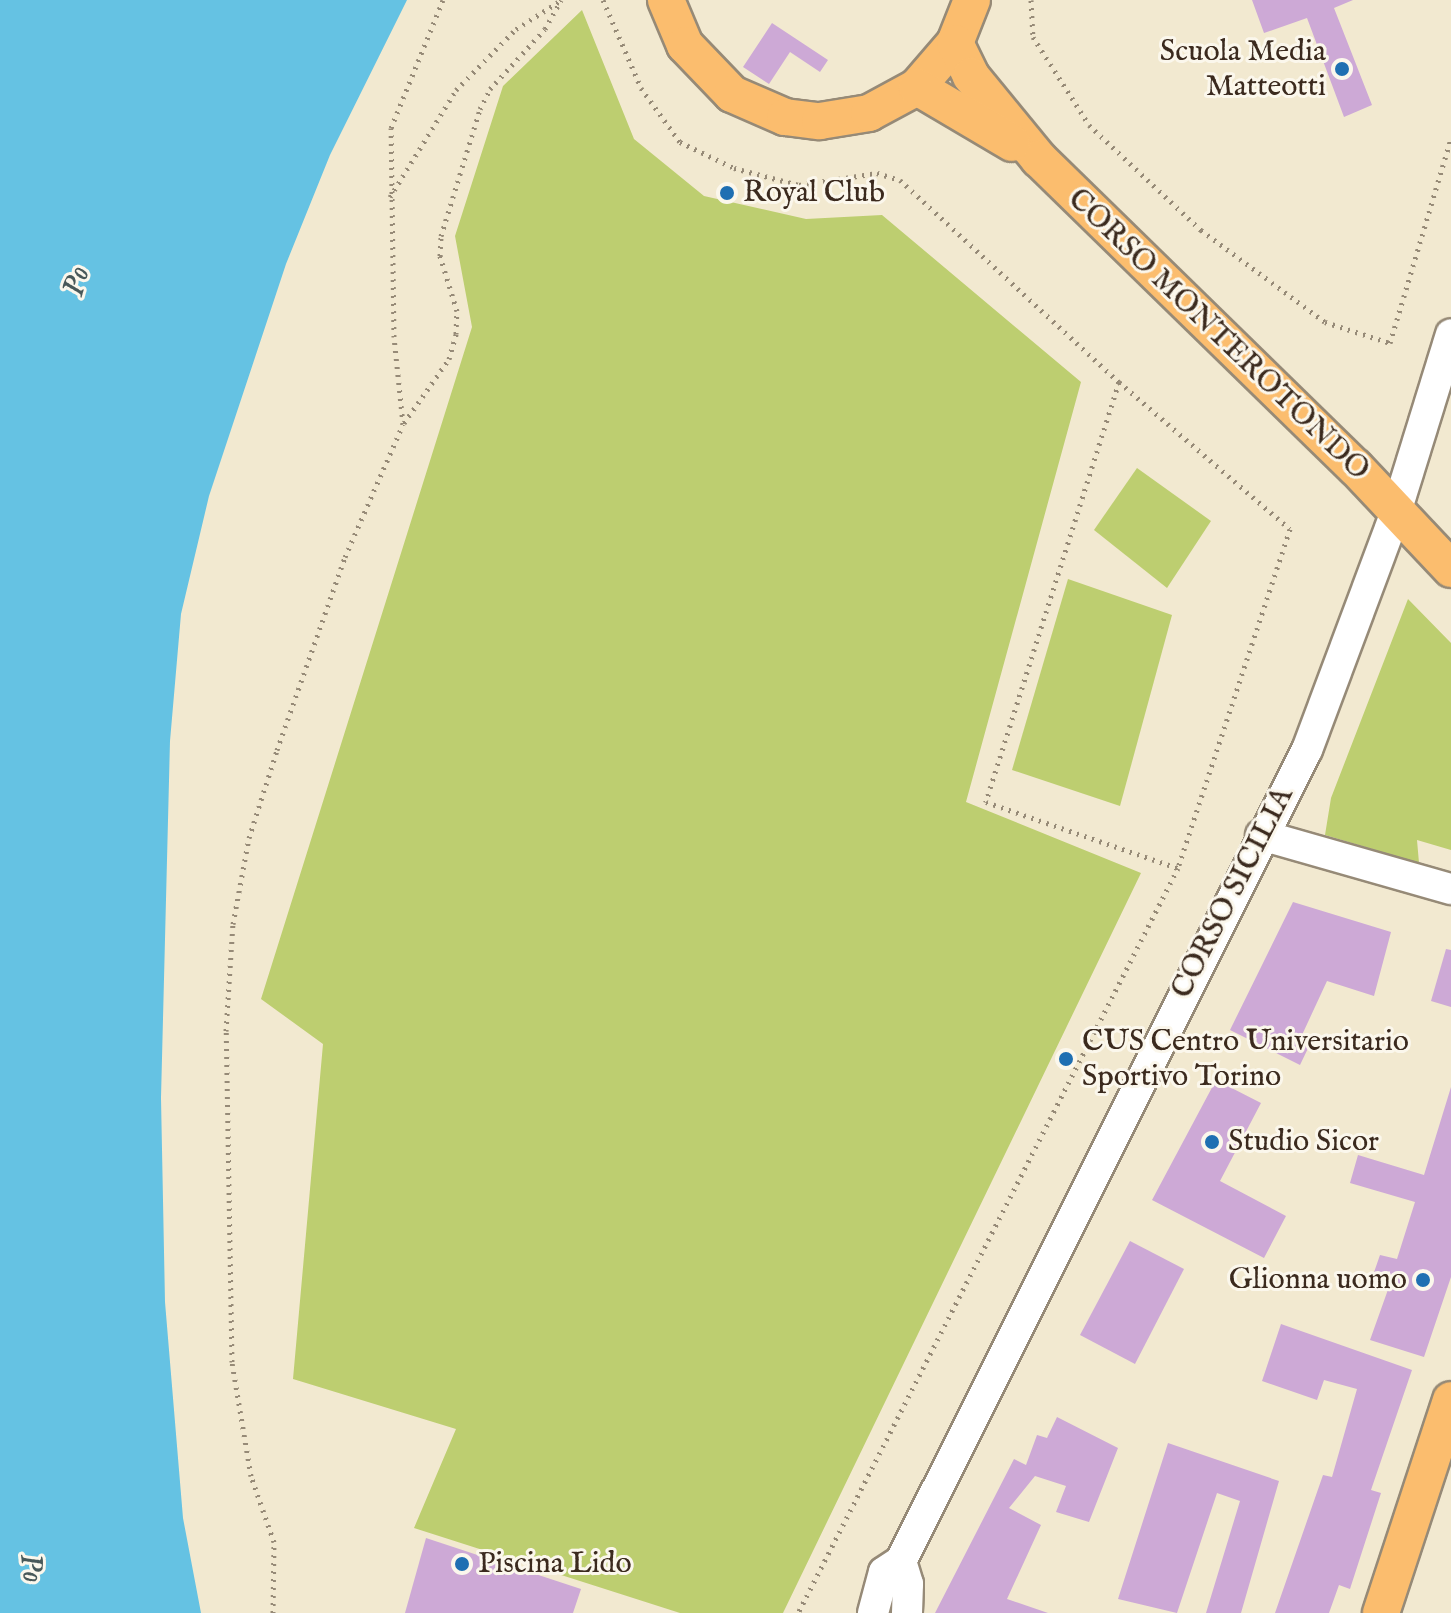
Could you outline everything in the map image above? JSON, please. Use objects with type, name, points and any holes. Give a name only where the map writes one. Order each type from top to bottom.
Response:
[{"type":"main road","points":[[667,1],[699,65],[732,94],[764,110],[827,120],[869,113],[917,87],[955,43],[972,0]]},
{"type":"main road","name":"CORSO MONTEROTONDO","points":[[955,43],[982,91],[1039,159],[1451,569]]},
{"type":"main road","name":"CORSO MONTEROTONDO","points":[[917,87],[1039,159]]},
{"type":"main road","points":[[1381,1613],[1451,1400]]},
{"type":"street","name":"CORSO SICILIA","points":[[873,1613],[884,1572],[901,1561],[1261,835],[1307,750],[1444,389],[1451,334]]},
{"type":"street","points":[[1261,835],[1451,889]]},
{"type":"street","points":[[901,1561],[908,1584],[907,1613]]},
{"type":"path","points":[[403,424],[394,337],[391,128],[443,0]]},
{"type":"path","points":[[390,197],[456,90],[516,29],[561,0]]},
{"type":"path","points":[[273,1613],[274,1542],[251,1476],[232,1362],[226,1031],[233,924],[249,838],[345,557],[403,424],[449,359],[456,334],[457,311],[440,256],[441,236],[480,109],[490,89],[545,29],[561,0]]},
{"type":"path","points":[[603,0],[641,88],[680,142],[734,168],[799,185],[877,173],[900,180],[1119,382],[1290,529],[1178,868],[798,1613]]},
{"type":"path","points":[[1031,0],[1033,37],[1089,125],[1201,230],[1325,322],[1390,343],[1451,138]]},
{"type":"path","points":[[1119,382],[986,802],[1178,868]]},
{"type":"green space","points":[[582,10],[634,139],[704,196],[806,219],[882,215],[1081,382],[966,802],[1141,873],[783,1613],[680,1613],[414,1528],[456,1429],[293,1379],[323,1044],[261,999],[472,327],[455,236],[503,86]]},
{"type":"green space","points":[[1137,468],[1211,521],[1167,588],[1094,530]]},
{"type":"green space","points":[[1068,579],[1172,615],[1120,806],[1012,770]]},
{"type":"green space","points":[[1408,599],[1451,643],[1451,850],[1417,840],[1419,863],[1325,835],[1331,798]]},
{"type":"water","name":"Po","points":[[0,0],[407,0],[330,155],[286,264],[209,496],[181,614],[170,741],[161,1098],[165,1302],[183,1518],[201,1613],[0,1613]]},
{"type":"building","name":"Scuola Media Matteotti","points":[[1252,0],[1353,0],[1334,8],[1372,105],[1344,117],[1307,18],[1264,33]]},
{"type":"building","points":[[772,23],[828,60],[820,72],[790,52],[769,84],[743,67]]},
{"type":"building","points":[[1293,902],[1391,932],[1374,996],[1327,981],[1302,1035],[1312,1040],[1300,1065],[1230,1030]]},
{"type":"building","points":[[1446,949],[1451,950],[1451,1007],[1431,1001]]},
{"type":"building","name":"Studio Sicor","points":[[1216,1080],[1261,1103],[1220,1181],[1286,1216],[1264,1258],[1152,1200]]},
{"type":"building","points":[[1451,1087],[1451,1277],[1424,1357],[1370,1340],[1390,1284],[1372,1278],[1380,1255],[1397,1259],[1415,1202],[1350,1183],[1358,1155],[1424,1175]]},
{"type":"building","points":[[1130,1241],[1184,1269],[1135,1364],[1080,1335]]},
{"type":"building","points":[[1281,1324],[1412,1370],[1371,1490],[1381,1493],[1350,1589],[1339,1585],[1329,1613],[1275,1613],[1323,1475],[1332,1477],[1357,1389],[1324,1380],[1317,1400],[1262,1381]]},
{"type":"building","points":[[1057,1417],[1118,1448],[1089,1522],[1056,1512],[1066,1486],[1035,1476],[1009,1508],[1041,1525],[1007,1599],[1048,1613],[935,1613],[1014,1459],[1026,1465],[1037,1435],[1047,1438]]},
{"type":"building","points":[[1168,1443],[1279,1481],[1241,1613],[1206,1613],[1240,1501],[1217,1493],[1177,1613],[1118,1599]]},
{"type":"building","name":"Piscina Lido","points":[[426,1538],[581,1589],[573,1613],[405,1613]]},
{"type":"place","name":"Scuola Media Matteotti","points":[[1342,69]]},
{"type":"place","name":"Royal Club","points":[[727,193]]},
{"type":"place","name":"CUS Centro Universitario Sportivo Torino","points":[[1066,1059]]},
{"type":"place","name":"Studio Sicor","points":[[1212,1142]]},
{"type":"place","name":"Glionna uomo","points":[[1423,1280]]},
{"type":"place","name":"Piscina Lido","points":[[462,1564]]}]
